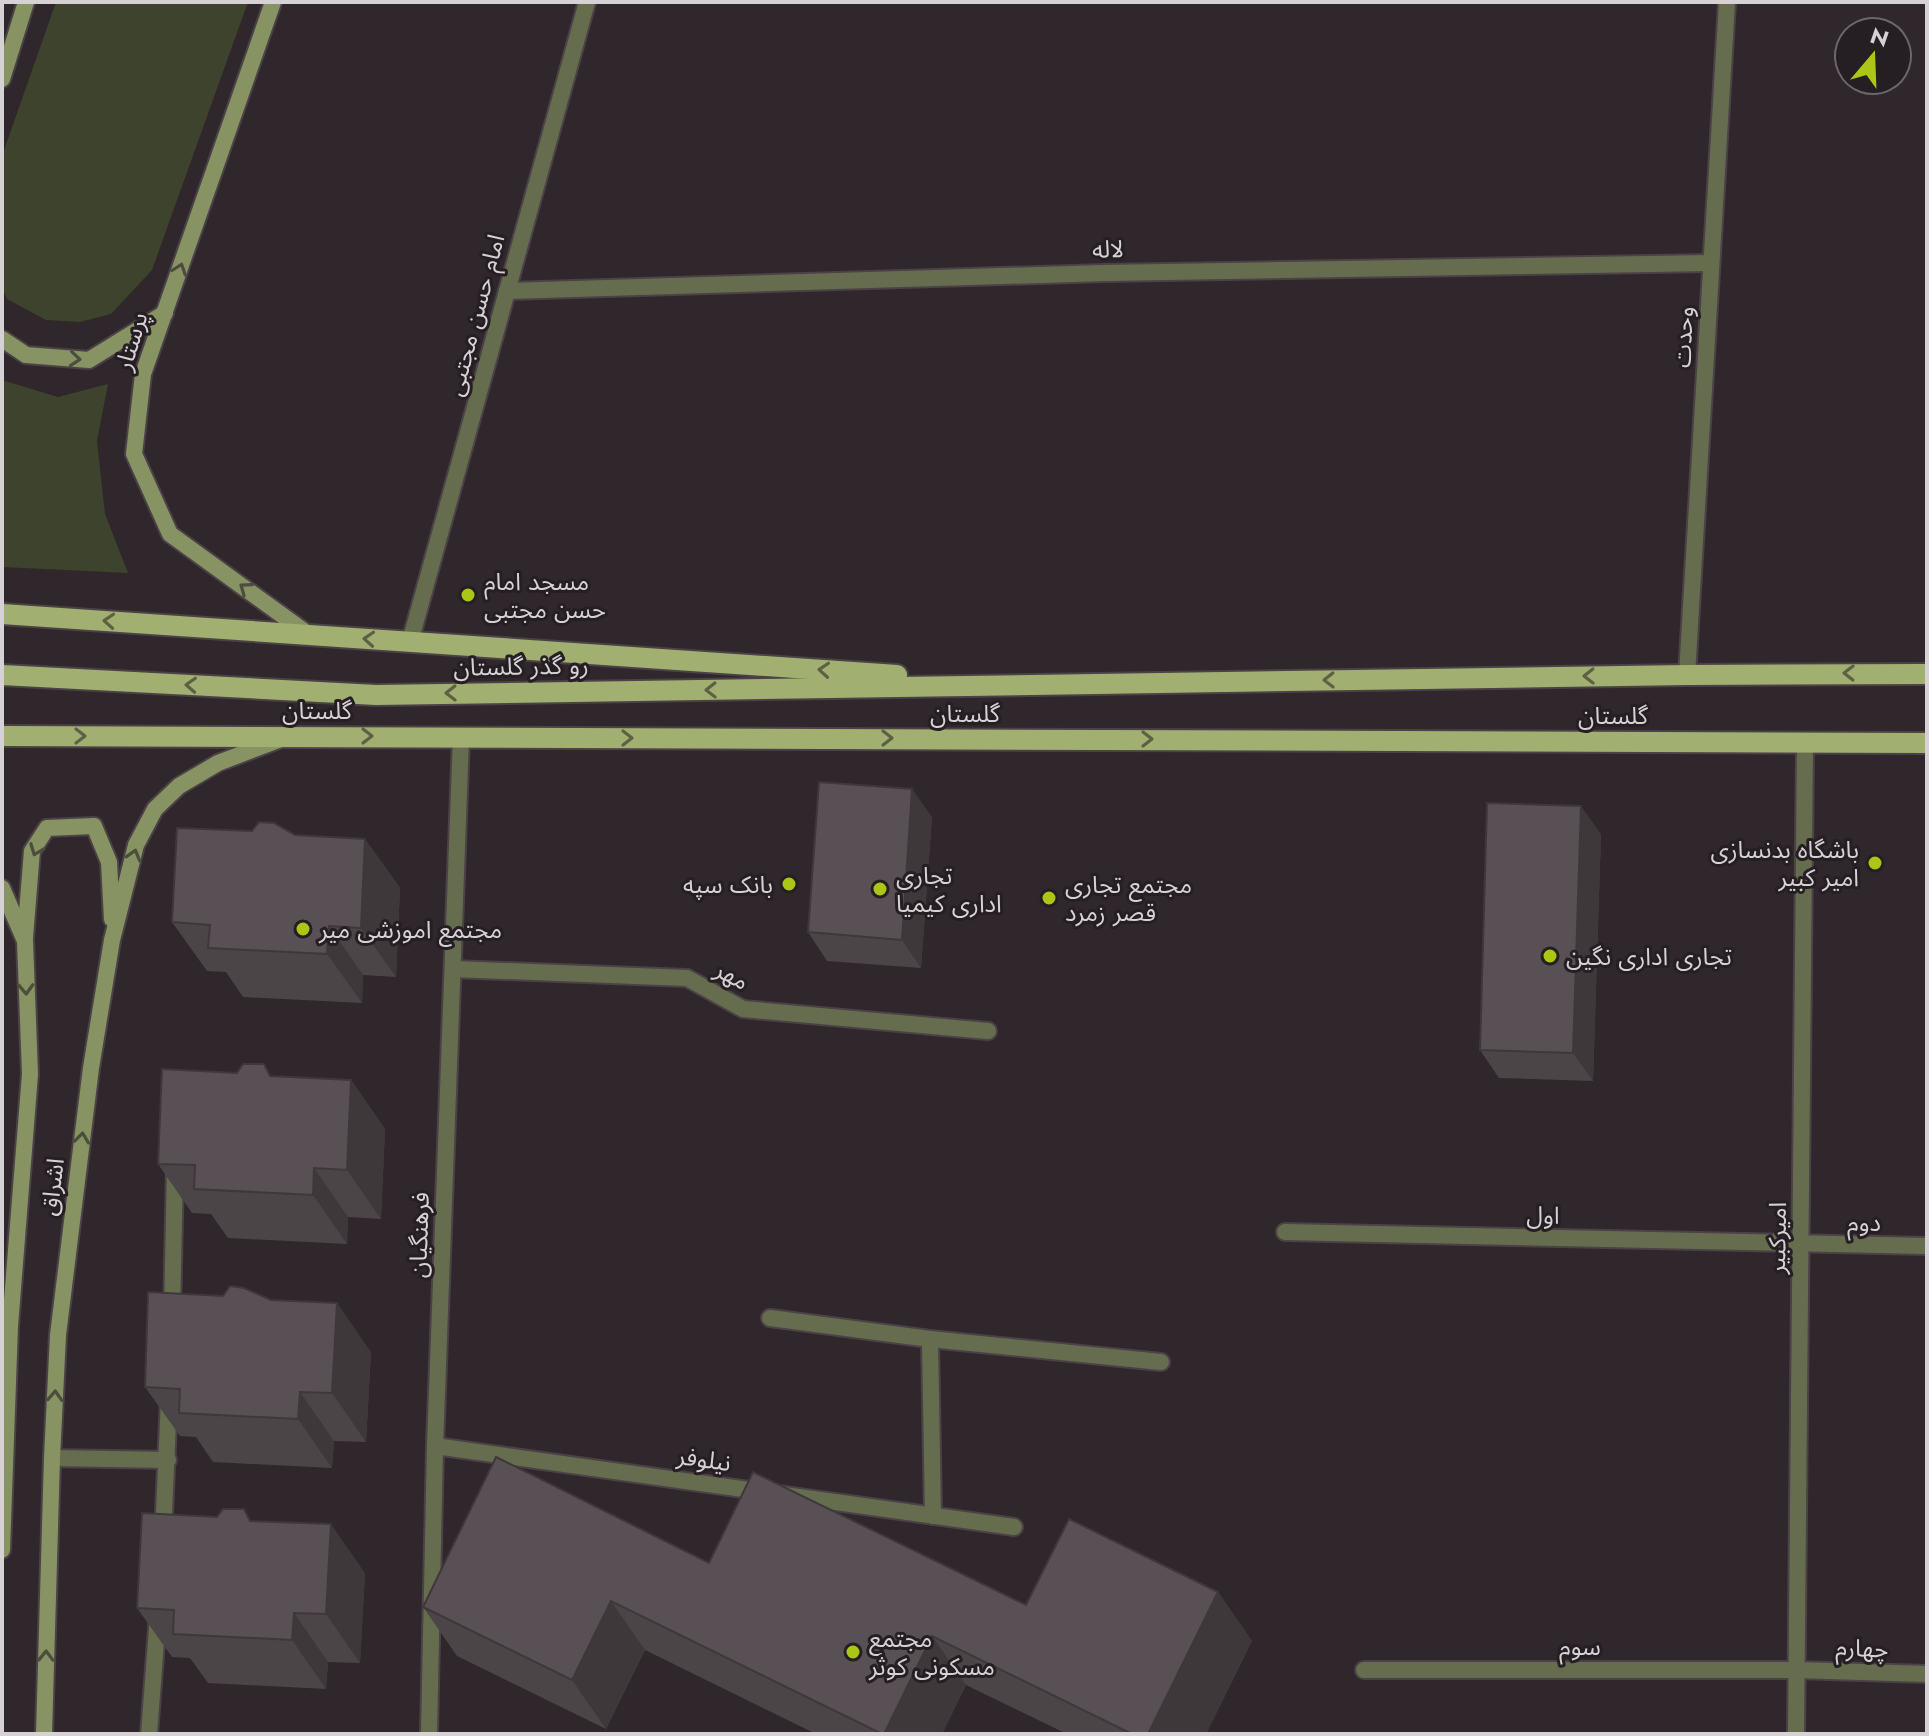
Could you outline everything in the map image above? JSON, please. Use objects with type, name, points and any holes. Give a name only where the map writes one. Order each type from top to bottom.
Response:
[{"type":"main road","points":[[2,79],[26,2]]},
{"type":"main road","name":"پرستار","points":[[273,2],[143,374],[134,454],[170,534],[308,634]]},
{"type":"main road","points":[[2,339],[26,355],[89,360],[165,313]]},
{"type":"main road","points":[[2,614],[1041,685]]},
{"type":"main road","name":"گلستان","points":[[1041,685],[1927,674]]},
{"type":"main road","name":"رو گذر گلستان","points":[[2,675],[376,695],[1041,685]]},
{"type":"main road","name":"گلستان","points":[[2,736],[1927,743]]},
{"type":"main road","name":"اشراق","points":[[44,1734],[58,1335],[91,1068],[112,940],[136,845],[155,809],[179,786],[218,763],[289,736]]},
{"type":"main road","points":[[25,941],[32,851],[47,828],[94,826],[109,862],[112,940]]},
{"type":"main road","name":"اشراق","points":[[2,888],[25,941],[30,1074],[6,1324],[2,1550]]},
{"type":"street","name":"امام حسن مجتبی","points":[[410,642],[587,2]]},
{"type":"street","name":"وحدت","points":[[1687,675],[1727,2]]},
{"type":"street","name":"لاله","points":[[507,291],[1120,272],[1711,263]]},
{"type":"street","name":"فرهنگیان","points":[[429,1734],[435,1446],[461,737]]},
{"type":"street","name":"امیرکبیر","points":[[1796,1734],[1805,742]]},
{"type":"street","name":"مهر","points":[[453,969],[687,978],[743,1009],[988,1031]]},
{"type":"street","points":[[171,1334],[176,1145]]},
{"type":"street","name":"اول","points":[[1285,1232],[1801,1245]]},
{"type":"street","name":"دوم","points":[[1801,1245],[1927,1246]]},
{"type":"street","points":[[770,1318],[930,1339],[1161,1362]]},
{"type":"street","points":[[930,1339],[933,1516]]},
{"type":"street","points":[[162,1551],[170,1381]]},
{"type":"street","name":"نیلوفر","points":[[435,1446],[1014,1527]]},
{"type":"street","points":[[52,1458],[168,1460]]},
{"type":"street","points":[[149,1734],[159,1597]]},
{"type":"street","name":"سوم","points":[[1364,1670],[1797,1670]]},
{"type":"street","name":"چهارم","points":[[1797,1670],[1927,1674]]},
{"type":"green space","points":[[56,2],[248,2],[152,270],[111,314],[80,322],[46,320],[7,299],[2,287],[2,156]]},
{"type":"green space","points":[[2,380],[58,397],[108,384],[97,441],[105,514],[128,573],[2,567]]},
{"type":"building","name":"تجاری اداری کیمیا","points":[[819,782],[912,789],[902,940],[808,932]]},
{"type":"building","name":"تجاری اداری نگین","points":[[1487,803],[1581,806],[1573,1053],[1480,1050]]},
{"type":"building","points":[[259,822],[274,823],[295,835],[365,839],[361,928],[329,926],[327,954],[208,948],[210,925],[172,922],[177,828],[252,831]]},
{"type":"building","points":[[243,1064],[264,1064],[270,1076],[351,1080],[347,1170],[314,1168],[313,1195],[194,1189],[195,1165],[158,1164],[162,1069],[237,1073]]},
{"type":"building","points":[[230,1286],[244,1288],[271,1300],[337,1303],[332,1393],[300,1392],[298,1419],[179,1413],[180,1389],[145,1387],[148,1292],[223,1296]]},
{"type":"building","points":[[496,1457],[709,1563],[753,1472],[1026,1605],[1069,1519],[1218,1592],[1148,1734],[1132,1734],[932,1636],[882,1734],[611,1601],[572,1680],[423,1607]]},
{"type":"building","points":[[223,1509],[244,1509],[250,1521],[331,1524],[326,1614],[294,1613],[292,1640],[173,1634],[174,1610],[137,1608],[142,1513],[217,1517]]},
{"type":"place","name":"مسجد امام حسن مجتبی","points":[[468,595]]},
{"type":"place","name":"باشگاه بدنسازی امیر کبیر","points":[[1875,863]]},
{"type":"place","name":"بانک سپه","points":[[789,884]]},
{"type":"place","name":"تجاری اداری کیمیا","points":[[880,889]]},
{"type":"place","name":"مجتمع تجاری قصر زمرد","points":[[1049,898]]},
{"type":"place","name":"مجتمع اموزشی میر","points":[[303,929]]},
{"type":"place","name":"تجاری اداری نگین","points":[[1550,956]]},
{"type":"place","name":"مجتمع مسکونی کوثر","points":[[853,1652]]}]
